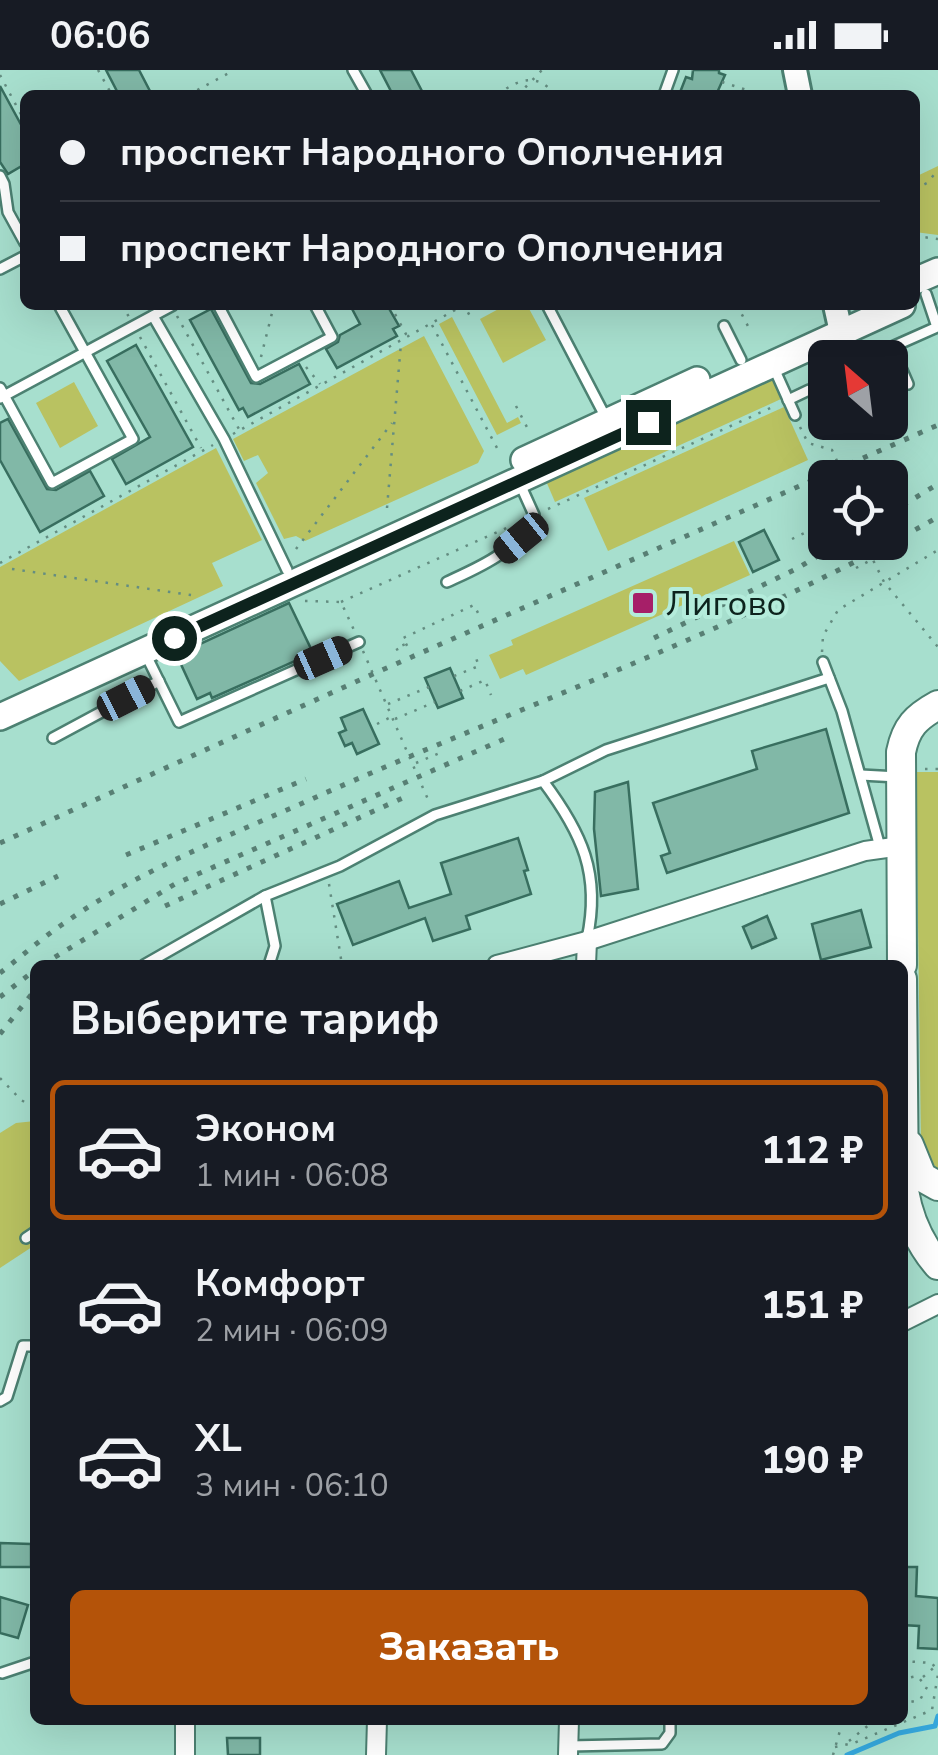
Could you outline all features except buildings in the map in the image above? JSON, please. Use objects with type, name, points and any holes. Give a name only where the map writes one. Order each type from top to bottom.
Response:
[{"type":"main road","points":[[923,291],[938,271]]},
{"type":"main road","points":[[0,699],[292,560],[844,314],[870,310]]},
{"type":"main road","points":[[0,717],[772,364],[844,314]]},
{"type":"main road","points":[[901,960],[890,847],[912,773],[905,732],[917,717],[938,705]]},
{"type":"main road","points":[[908,1143],[922,1177],[938,1186]]},
{"type":"main road","points":[[908,1213],[918,1238],[938,1265]]},
{"type":"street","points":[[517,960],[890,847]]},
{"type":"street","points":[[586,960],[587,942]]},
{"type":"street","points":[[908,1319],[938,1304]]},
{"type":"street","points":[[185,1725],[185,1755]]},
{"type":"street","points":[[376,1725],[376,1755]]},
{"type":"street","points":[[568,1751],[569,1725]]},
{"type":"lane","points":[[0,176],[8,212],[20,233]]},
{"type":"lane","points":[[908,341],[937,327],[923,291]]},
{"type":"lane","points":[[62,310],[84,352],[132,439],[52,483],[1,394],[84,352],[164,310]]},
{"type":"lane","points":[[221,310],[256,377],[332,336],[317,310]]},
{"type":"lane","points":[[550,310],[608,421]]},
{"type":"lane","points":[[153,316],[292,560]]},
{"type":"lane","points":[[724,326],[741,360]]},
{"type":"lane","points":[[772,364],[795,415]]},
{"type":"lane","points":[[788,400],[808,390]]},
{"type":"lane","points":[[447,582],[492,561],[521,538],[534,515],[518,482]]},
{"type":"lane","points":[[144,652],[179,722],[359,642]]},
{"type":"lane","points":[[824,662],[860,776],[890,847]]},
{"type":"lane","points":[[153,960],[265,896],[340,866],[435,814],[543,780],[606,750],[830,678]]},
{"type":"lane","points":[[53,738],[159,681]]},
{"type":"lane","points":[[860,776],[912,773]]},
{"type":"lane","points":[[543,780],[588,860],[595,904],[587,942]]},
{"type":"lane","points":[[265,896],[276,946],[272,960]]},
{"type":"lane","points":[[0,1401],[7,1397],[23,1346],[30,1346]]},
{"type":"lane","points":[[2,1673],[30,1664]]},
{"type":"lane","points":[[568,1751],[662,1744],[670,1733],[670,1725]]},
{"type":"path","points":[[197,90],[229,73],[227,70]]},
{"type":"path","points":[[523,90],[542,70]]},
{"type":"path","points":[[0,75],[20,113]]},
{"type":"path","points":[[505,90],[532,80],[551,90]]},
{"type":"path","points":[[722,82],[746,90]]},
{"type":"path","points":[[728,90],[730,85]]},
{"type":"path","points":[[174,310],[240,430]]},
{"type":"path","points":[[262,352],[273,310]]},
{"type":"path","points":[[393,310],[408,337]]},
{"type":"path","points":[[233,434],[455,310]]},
{"type":"path","points":[[467,310],[471,318]]},
{"type":"path","points":[[740,310],[750,330]]},
{"type":"path","points":[[431,324],[497,448]]},
{"type":"path","points":[[134,326],[203,451]]},
{"type":"path","points":[[387,508],[401,341]]},
{"type":"path","points":[[297,355],[321,386]]},
{"type":"path","points":[[304,600],[341,602],[788,400]]},
{"type":"path","points":[[516,406],[530,433]]},
{"type":"path","points":[[795,415],[808,444],[832,450],[837,460]]},
{"type":"path","points":[[292,560],[393,422]]},
{"type":"path","points":[[0,562],[194,456]]},
{"type":"path","points":[[792,539],[808,531]]},
{"type":"path","points":[[824,662],[823,636],[838,610],[938,550]]},
{"type":"path","points":[[856,568],[870,560]]},
{"type":"path","points":[[873,560],[884,582],[938,647]]},
{"type":"path","points":[[12,569],[191,595]]},
{"type":"path","points":[[341,602],[425,792]]},
{"type":"path","points":[[404,646],[400,639],[474,605],[478,613]]},
{"type":"path","points":[[396,650],[412,642]]},
{"type":"path","points":[[454,676],[479,666],[474,653]]},
{"type":"path","points":[[368,662],[379,658]]},
{"type":"path","points":[[460,691],[485,680],[491,695]]},
{"type":"path","points":[[387,705],[429,687]]},
{"type":"path","points":[[376,724],[435,702]]},
{"type":"path","points":[[413,764],[442,752]]},
{"type":"path","points":[[912,773],[938,769]]},
{"type":"path","points":[[332,876],[328,881],[341,960]]},
{"type":"path","points":[[0,1078],[30,1106]]},
{"type":"path","points":[[908,1661],[936,1665]]},
{"type":"path","points":[[908,1720],[934,1707],[938,1687],[936,1665]]},
{"type":"path","points":[[922,1678],[936,1665]]},
{"type":"path","points":[[908,1678],[922,1678],[927,1687],[924,1697]]},
{"type":"path","points":[[927,1687],[938,1687]]},
{"type":"path","points":[[908,1700],[936,1698]]},
{"type":"path","points":[[833,1755],[841,1725]]},
{"type":"path","points":[[846,1744],[869,1725]]},
{"type":"path","points":[[835,1747],[895,1725]]},
{"type":"green space","points":[[938,166],[938,235],[920,233],[920,175]]},
{"type":"green space","points":[[497,310],[530,310],[546,340],[503,363],[480,319]]},
{"type":"green space","points":[[452,317],[507,423],[518,417],[521,423],[497,435],[439,324]]},
{"type":"green space","points":[[424,336],[484,451],[478,463],[305,541],[296,536],[284,539],[256,483],[268,473],[258,455],[244,461],[233,439]]},
{"type":"green space","points":[[772,379],[781,399],[555,502],[546,481]]},
{"type":"green space","points":[[74,382],[98,426],[60,448],[36,403]]},
{"type":"green space","points":[[784,407],[808,460],[608,551],[584,498]]},
{"type":"green space","points":[[216,448],[262,540],[212,563],[223,586],[19,681],[0,661],[0,567]]},
{"type":"green space","points":[[734,541],[750,575],[526,675],[523,669],[500,679],[489,655],[513,645],[511,640]]},
{"type":"green space","points":[[916,772],[938,772],[938,1169],[926,1158],[921,1144]]},
{"type":"green space","points":[[30,1122],[30,1248],[0,1268],[0,1133],[16,1123]]},
{"type":"waterway","points":[[847,1755],[899,1733],[935,1726],[938,1716]]},
{"type":"railway","points":[[0,843],[938,425]]},
{"type":"railway","points":[[908,502],[938,484]]},
{"type":"railway","points":[[0,973],[96,902],[159,868],[712,629],[938,517]]},
{"type":"railway","points":[[654,638],[811,560]]},
{"type":"railway","points":[[50,960],[175,884],[511,736]]},
{"type":"railway","points":[[126,855],[306,779]]},
{"type":"railway","points":[[165,906],[407,796]]},
{"type":"railway","points":[[0,904],[58,876]]},
{"type":"railway","points":[[0,997],[30,974]]},
{"type":"railway","points":[[0,1034],[30,996]]},
{"type":"place","name":"Лигово","points":[[643,603]]},
{"type":"route","points":[[174,638],[648,422]]}]
